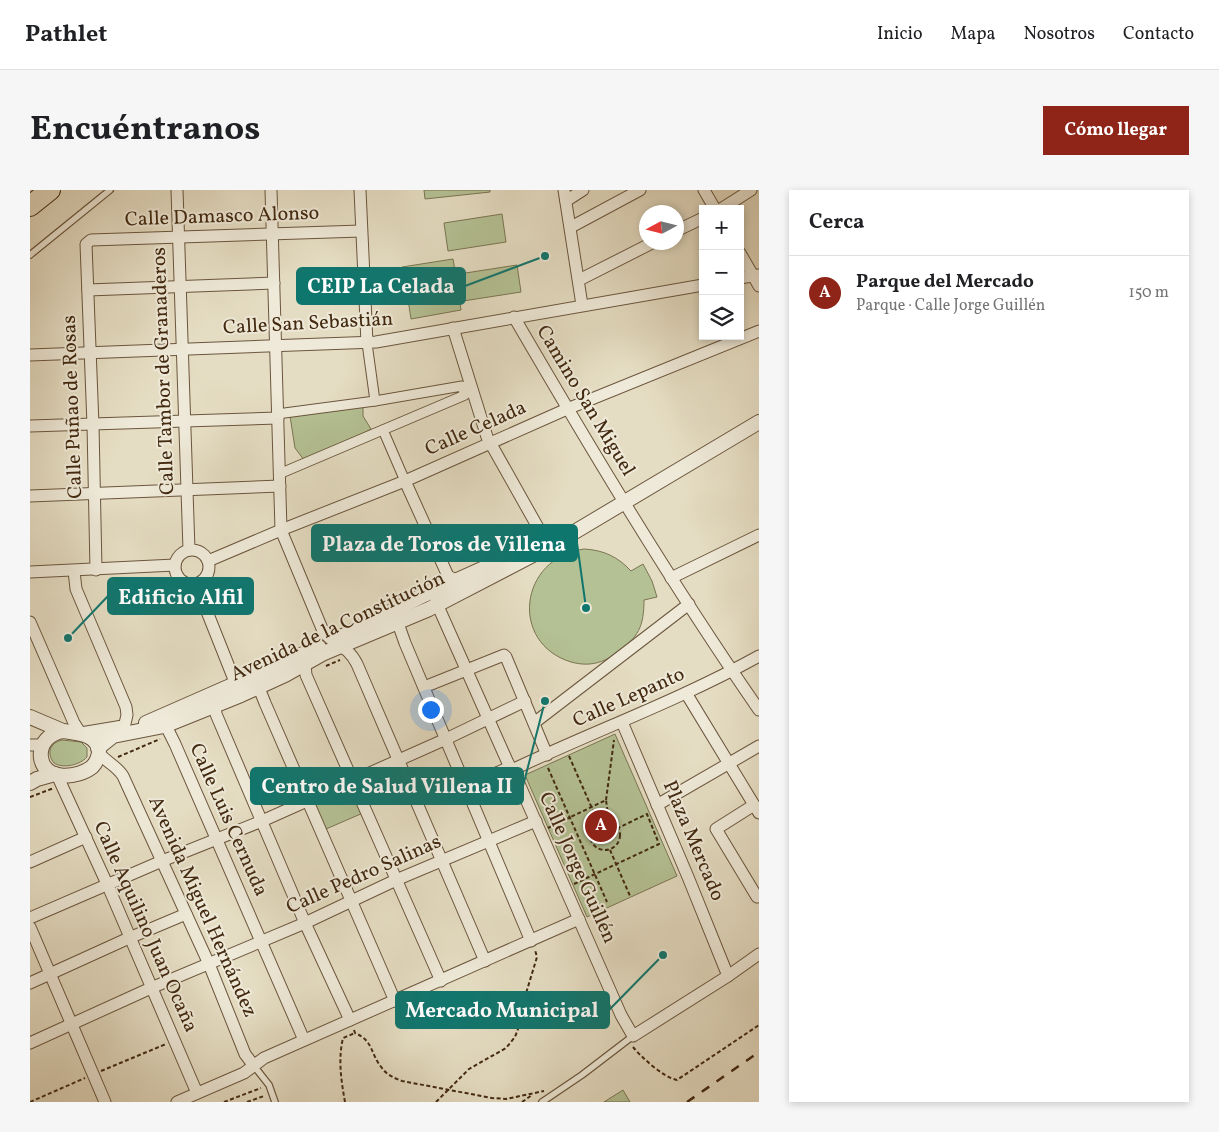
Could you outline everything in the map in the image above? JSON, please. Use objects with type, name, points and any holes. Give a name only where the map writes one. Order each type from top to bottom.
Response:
[{"type":"highway","points":[[30,206],[50,190]]},
{"type":"street","name":"Calle Tambor de Granaderos","points":[[177,190],[189,550]]},
{"type":"street","points":[[271,190],[281,530],[329,641],[352,654],[357,664],[485,961]]},
{"type":"street","points":[[360,190],[367,343],[375,401]]},
{"type":"street","points":[[582,305],[580,280],[565,195],[583,190]]},
{"type":"street","points":[[571,227],[640,190]]},
{"type":"street","points":[[704,190],[712,205]]},
{"type":"street","points":[[727,205],[751,190]]},
{"type":"street","points":[[684,227],[699,220]]},
{"type":"street","name":"Calle Damasco Alonso","points":[[86,244],[91,240],[361,231]]},
{"type":"street","name":"Calle Puñao de Rosas","points":[[86,244],[96,570]]},
{"type":"street","points":[[580,280],[639,250]]},
{"type":"street","points":[[744,259],[757,279]]},
{"type":"street","points":[[744,278],[757,279]]},
{"type":"street","points":[[88,290],[274,283]]},
{"type":"street","name":"Calle San Sebastián","points":[[30,355],[367,343],[699,286]]},
{"type":"street","name":"Camino San Miguel","points":[[514,317],[624,503],[759,710]]},
{"type":"street","points":[[453,328],[487,437],[545,540]]},
{"type":"street","name":"Calle Celada","points":[[208,561],[405,481],[567,408],[759,331]]},
{"type":"street","points":[[30,426],[186,422],[278,416],[462,386],[465,395],[383,430],[280,480],[188,490],[30,496]]},
{"type":"street","name":"Avenida de la Constitución","points":[[98,750],[113,736],[164,726],[285,676],[313,658],[329,641],[399,622],[437,604],[556,543],[759,422]]},
{"type":"street","points":[[383,430],[448,576],[456,580]]},
{"type":"street","points":[[30,774],[40,747],[53,734],[63,732],[82,734],[146,723],[286,662],[456,580],[592,521]]},
{"type":"street","points":[[672,578],[759,535]]},
{"type":"street","points":[[189,550],[198,551],[208,561],[209,570],[207,575],[196,584],[181,580],[175,571],[175,565],[180,555],[189,550]]},
{"type":"street","points":[[30,572],[175,565]]},
{"type":"street","points":[[437,604],[438,594],[472,577],[485,567]]},
{"type":"street","points":[[74,571],[76,589],[126,708],[127,715],[124,728]]},
{"type":"street","points":[[164,726],[184,714],[234,692],[236,686],[196,584]]},
{"type":"street","name":"Calle Jorge Guillén","points":[[437,604],[633,1036]]},
{"type":"street","points":[[534,723],[689,604]]},
{"type":"street","points":[[30,622],[74,723],[82,734],[92,739],[98,750],[97,759],[91,768]]},
{"type":"street","points":[[399,622],[401,632],[465,787],[531,941]]},
{"type":"street","points":[[424,687],[501,655],[506,657],[547,755]]},
{"type":"street","name":"Calle Lepanto","points":[[465,787],[566,747],[732,671],[759,656]]},
{"type":"street","points":[[286,662],[278,671],[260,679],[257,683],[258,687],[395,1001]]},
{"type":"street","points":[[305,664],[306,675],[441,980]]},
{"type":"street","points":[[686,692],[756,809]]},
{"type":"street","points":[[30,918],[108,886],[162,861],[262,821],[446,740],[488,718],[525,702]]},
{"type":"street","points":[[216,706],[216,714],[305,923],[350,1020]]},
{"type":"street","points":[[30,717],[63,732]]},
{"type":"street","name":"Plaza Mercado","points":[[622,722],[728,976]]},
{"type":"street","points":[[30,723],[36,727],[46,768],[56,775]]},
{"type":"street","name":"Calle Luis Cernuda","points":[[164,726],[174,744],[304,1040]]},
{"type":"street","points":[[657,805],[759,746]]},
{"type":"street","name":"Avenida Miguel Hernández","points":[[98,750],[123,776],[209,964],[245,1054],[254,1066]]},
{"type":"street","points":[[30,783],[37,779],[56,775],[66,776],[91,768],[112,766]]},
{"type":"street","name":"Calle Aquilino Juan Ocaña","points":[[56,775],[108,886],[197,1093]]},
{"type":"street","name":"Plaza Mercado","points":[[756,809],[716,829],[757,897],[759,896]]},
{"type":"street","name":"Calle Pedro Salinas","points":[[30,1043],[72,1026],[151,988],[305,923],[396,880],[536,821]]},
{"type":"street","points":[[30,862],[86,837]]},
{"type":"street","points":[[30,983],[186,914]]},
{"type":"street","points":[[177,1102],[244,1073],[264,1058],[579,919]]},
{"type":"street","points":[[30,927],[105,1102]]},
{"type":"street","points":[[633,1036],[728,976],[759,954]]},
{"type":"lane","points":[[30,255],[110,190]]},
{"type":"lane","points":[[542,1102],[633,1036]]},
{"type":"lane","points":[[254,1066],[269,1085],[275,1102]]},
{"type":"path","points":[[609,820],[598,822],[591,829],[590,840],[594,846],[600,849],[610,849],[618,843],[620,838],[618,828],[609,820],[606,800],[614,740]]},
{"type":"path","points":[[566,747],[598,822]]},
{"type":"path","points":[[548,768],[607,902]]},
{"type":"path","points":[[546,829],[606,800]]},
{"type":"path","points":[[571,885],[659,844],[647,814],[618,828]]},
{"type":"path","points":[[610,849],[630,896]]},
{"type":"path","points":[[436,1102],[469,1070],[506,1048],[515,1037],[537,957],[531,941]]},
{"type":"path","points":[[350,1020],[355,1033]]},
{"type":"path","points":[[345,1102],[340,1063],[341,1047],[343,1038],[355,1033],[365,1037],[372,1047],[380,1066],[389,1076],[402,1082],[450,1089],[492,1098],[506,1098],[561,1089]]},
{"type":"path","points":[[224,1102],[269,1085]]},
{"type":"path","points":[[247,1102],[271,1093]]},
{"type":"path","points":[[522,1102],[534,1093]]},
{"type":"green space","points":[[424,190],[490,190],[490,192],[425,199]]},
{"type":"green space","points":[[502,214],[506,242],[448,251],[444,223]]},
{"type":"green space","points":[[453,259],[457,282],[406,291],[402,267]]},
{"type":"green space","points":[[517,265],[521,292],[463,301],[459,274]]},
{"type":"green space","points":[[457,285],[461,310],[411,319],[407,293]]},
{"type":"green space","points":[[363,405],[363,416],[371,429],[304,460],[295,448],[290,416]]},
{"type":"green space","points":[[584,549],[610,555],[631,571],[643,564],[652,581],[657,597],[644,600],[641,624],[630,641],[607,659],[590,664],[571,662],[551,652],[538,638],[531,620],[530,602],[535,584],[546,568],[562,556]]},
{"type":"green space","points":[[615,734],[677,876],[587,917],[525,775]]},
{"type":"green space","points":[[62,740],[81,742],[87,748],[87,757],[71,765],[62,766],[54,763],[50,756],[52,746]]},
{"type":"green space","points":[[352,786],[363,813],[326,829],[315,805]]},
{"type":"green space","points":[[623,1090],[630,1102],[604,1102]]},
{"type":"railway","points":[[687,1102],[759,1052]]},
{"type":"place","name":"CEIP La Celada","points":[[545,256]]},
{"type":"place","name":"Plaza de Toros de Villena","points":[[586,608]]},
{"type":"place","name":"Edificio Alfil","points":[[68,638]]},
{"type":"place","name":"Centro de Salud Villena II","points":[[545,701]]},
{"type":"place","name":"Parque del Mercado","points":[[601,826]]},
{"type":"place","name":"Mercado Municipal","points":[[663,955]]}]
